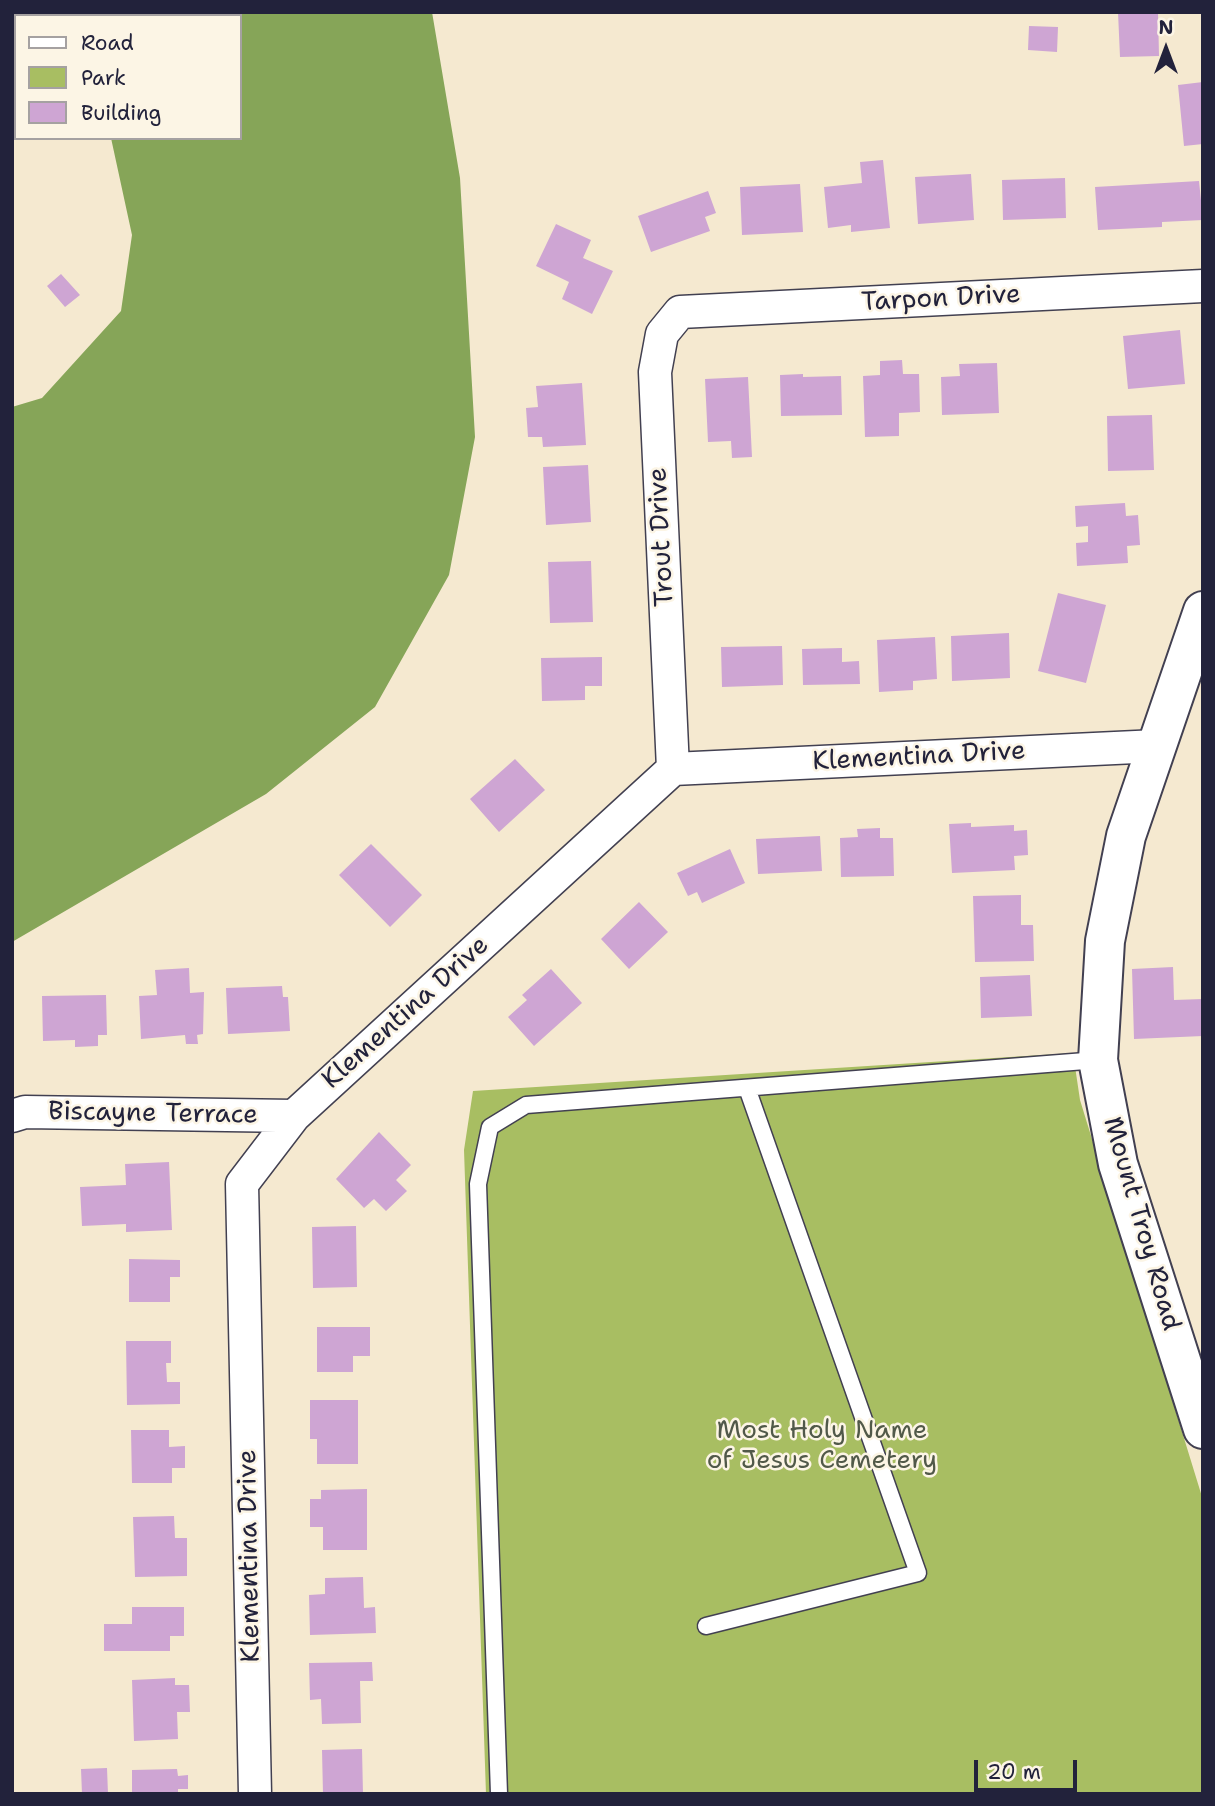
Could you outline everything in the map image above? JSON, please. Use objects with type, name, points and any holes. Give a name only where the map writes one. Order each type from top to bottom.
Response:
[{"type":"street","name":"Tarpon Drive","points":[[680,312],[1203,286]]},
{"type":"street","name":"Trout Drive","points":[[673,769],[655,372],[662,334],[680,312]]},
{"type":"street","name":"Mount Troy Road","points":[[1203,611],[1126,836],[1105,941],[1098,1060],[1118,1164],[1203,1429]]},
{"type":"street","name":"Klementina Drive","points":[[255,1794],[242,1184],[294,1116],[673,769],[1157,746]]},
{"type":"street","name":"Biscayne Terrace","points":[[12,1116],[25,1112],[294,1116]]},
{"type":"lane","points":[[499,1794],[478,1184],[490,1127],[526,1105],[1098,1060]]},
{"type":"lane","points":[[706,1626],[918,1573],[747,1088]]},
{"type":"green space","points":[[61,12],[432,12],[460,178],[475,437],[449,575],[375,707],[266,794],[12,942],[12,407],[42,398],[121,311],[132,235],[111,140],[242,140],[242,14]]},
{"type":"green space","name":"Most Holy Name of Jesus Cemetery","points":[[1073,1053],[1080,1100],[1203,1500],[1203,1794],[486,1794],[464,1150],[473,1091]]},
{"type":"building","points":[[1118,12],[1158,12],[1159,56],[1120,57]]},
{"type":"building","points":[[1029,26],[1058,27],[1057,52],[1028,50]]},
{"type":"building","points":[[1203,82],[1203,144],[1184,146],[1178,85]]},
{"type":"building","points":[[883,160],[890,228],[851,232],[851,225],[828,228],[824,187],[862,183],[860,162]]},
{"type":"building","points":[[971,174],[974,220],[918,224],[915,177]]},
{"type":"building","points":[[1065,178],[1066,218],[1003,220],[1002,180]]},
{"type":"building","points":[[1199,181],[1203,220],[1162,222],[1162,227],[1098,230],[1095,187]]},
{"type":"building","points":[[800,184],[803,232],[742,235],[740,187]]},
{"type":"building","points":[[708,191],[716,213],[705,217],[710,231],[651,252],[638,216]]},
{"type":"building","points":[[556,224],[591,240],[583,258],[613,271],[592,314],[562,299],[569,282],[536,266]]},
{"type":"building","points":[[61,274],[80,295],[65,307],[47,286]]},
{"type":"building","points":[[1180,330],[1185,384],[1128,389],[1123,336]]},
{"type":"building","points":[[902,360],[903,374],[919,374],[920,412],[899,413],[899,436],[865,437],[863,376],[880,375],[880,361]]},
{"type":"building","points":[[997,363],[999,413],[942,415],[941,377],[960,376],[959,364]]},
{"type":"building","points":[[803,374],[803,377],[841,376],[842,415],[781,416],[780,375]]},
{"type":"building","points":[[748,377],[752,457],[732,458],[731,441],[708,442],[705,379]]},
{"type":"building","points":[[582,383],[586,445],[543,447],[542,437],[528,437],[526,408],[538,407],[536,386]]},
{"type":"building","points":[[1152,415],[1154,470],[1108,471],[1107,416]]},
{"type":"building","points":[[588,465],[591,522],[546,525],[543,467]]},
{"type":"building","points":[[1125,503],[1126,516],[1138,515],[1140,545],[1127,546],[1128,563],[1077,566],[1076,543],[1088,542],[1088,526],[1076,527],[1075,506]]},
{"type":"building","points":[[591,561],[593,622],[550,623],[548,562]]},
{"type":"building","points":[[1058,593],[1106,605],[1086,683],[1038,671]]},
{"type":"building","points":[[1009,633],[1010,678],[952,681],[951,636]]},
{"type":"building","points":[[935,637],[937,679],[913,681],[913,690],[879,692],[877,640]]},
{"type":"building","points":[[782,646],[783,685],[722,687],[721,647]]},
{"type":"building","points":[[842,648],[842,662],[859,661],[860,684],[803,685],[802,649]]},
{"type":"building","points":[[602,657],[602,686],[585,686],[585,700],[542,701],[541,658]]},
{"type":"building","points":[[515,759],[545,790],[499,832],[470,799]]},
{"type":"building","points":[[971,823],[971,827],[1014,825],[1014,831],[1027,830],[1028,855],[1014,856],[1015,870],[952,873],[949,824]]},
{"type":"building","points":[[880,828],[880,838],[893,838],[894,876],[841,877],[840,838],[858,837],[857,829]]},
{"type":"building","points":[[820,836],[822,871],[758,874],[756,839]]},
{"type":"building","points":[[371,844],[422,895],[390,927],[339,875]]},
{"type":"building","points":[[730,849],[745,883],[702,903],[697,892],[688,896],[677,873]]},
{"type":"building","points":[[1021,895],[1021,925],[1033,925],[1034,961],[975,962],[973,896]]},
{"type":"building","points":[[639,902],[668,932],[629,969],[601,939]]},
{"type":"building","points":[[1173,967],[1174,1000],[1203,999],[1203,1036],[1134,1039],[1132,969]]},
{"type":"building","points":[[189,968],[190,993],[204,992],[203,1034],[197,1035],[198,1044],[186,1044],[185,1035],[141,1039],[139,996],[157,995],[155,970]]},
{"type":"building","points":[[551,969],[582,1003],[534,1046],[508,1017],[527,1000],[522,995]]},
{"type":"building","points":[[1030,975],[1032,1016],[981,1018],[980,977]]},
{"type":"building","points":[[282,986],[283,997],[288,997],[290,1031],[228,1034],[226,988]]},
{"type":"building","points":[[106,995],[107,1035],[98,1035],[98,1046],[75,1047],[75,1040],[43,1041],[42,996]]},
{"type":"building","points":[[379,1132],[411,1165],[396,1180],[407,1191],[386,1211],[374,1199],[364,1208],[336,1179]]},
{"type":"building","points":[[169,1162],[172,1230],[126,1232],[126,1224],[82,1226],[80,1187],[126,1185],[125,1164]]},
{"type":"building","points":[[356,1226],[357,1287],[313,1288],[312,1227]]},
{"type":"building","points":[[129,1259],[180,1260],[180,1277],[170,1277],[170,1302],[129,1302]]},
{"type":"building","points":[[317,1327],[370,1327],[370,1356],[353,1356],[353,1372],[317,1372]]},
{"type":"building","points":[[126,1341],[171,1341],[171,1363],[166,1363],[167,1382],[180,1382],[180,1404],[127,1405]]},
{"type":"building","points":[[310,1400],[358,1400],[358,1464],[317,1464],[317,1439],[310,1439]]},
{"type":"building","points":[[131,1430],[169,1430],[169,1447],[185,1446],[185,1468],[172,1468],[172,1483],[132,1483]]},
{"type":"building","points":[[367,1489],[367,1550],[323,1550],[323,1527],[310,1527],[310,1499],[321,1499],[321,1490]]},
{"type":"building","points":[[174,1516],[175,1538],[187,1538],[187,1576],[135,1577],[133,1517]]},
{"type":"building","points":[[363,1577],[364,1608],[375,1607],[376,1633],[310,1635],[309,1595],[325,1594],[325,1578]]},
{"type":"building","points":[[132,1607],[184,1607],[184,1636],[170,1636],[170,1651],[104,1651],[104,1624],[132,1624]]},
{"type":"building","points":[[372,1662],[373,1681],[360,1681],[361,1723],[322,1724],[321,1699],[310,1700],[309,1663]]},
{"type":"building","points":[[175,1678],[175,1685],[189,1685],[190,1712],[177,1712],[178,1739],[134,1741],[132,1680]]},
{"type":"building","points":[[362,1749],[363,1794],[323,1794],[322,1750]]},
{"type":"building","points":[[107,1768],[108,1794],[82,1794],[81,1769]]},
{"type":"building","points":[[177,1769],[178,1776],[188,1775],[188,1789],[178,1789],[178,1794],[132,1794],[132,1770]]}]
